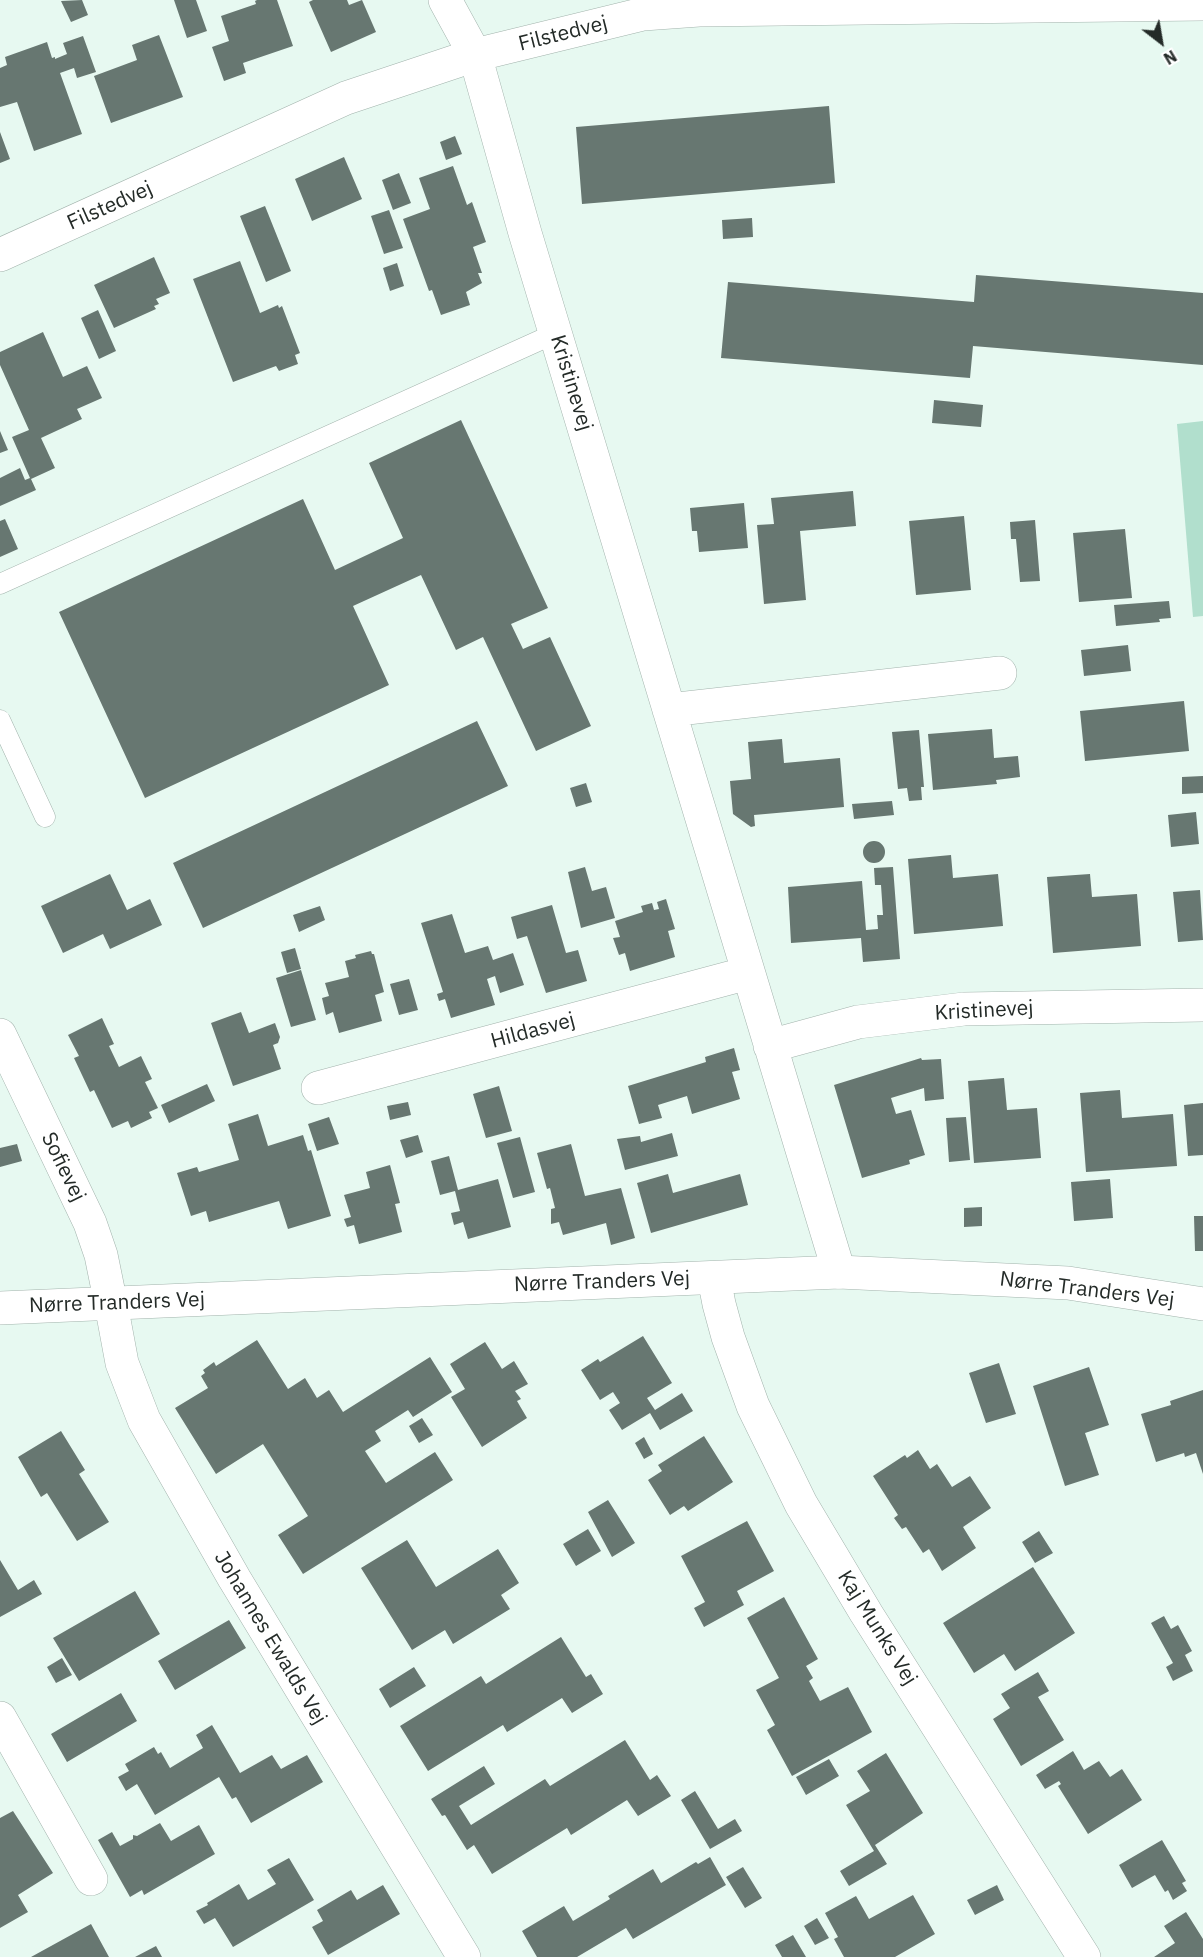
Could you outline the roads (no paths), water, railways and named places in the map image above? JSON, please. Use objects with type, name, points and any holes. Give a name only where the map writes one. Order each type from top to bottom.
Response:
[{"type":"street","name":"Kristinevej","points":[[445,0],[475,55],[747,973],[839,1272]]},
{"type":"street","name":"Filstedvej","points":[[0,255],[346,98],[475,55],[643,14],[699,10],[898,4],[1203,4]]},
{"type":"street","points":[[669,710],[1000,673]]},
{"type":"street","name":"Hildasvej","points":[[318,1088],[747,973]]},
{"type":"street","name":"Kristinevej","points":[[770,1046],[858,1022],[963,1009],[1203,1005]]},
{"type":"street","name":"Sofievej","points":[[0,1035],[90,1223],[101,1255],[111,1304]]},
{"type":"street","name":"Nørre Tranders Vej","points":[[0,1308],[839,1272],[1068,1283],[1203,1304]]},
{"type":"street","name":"Kaj Munks Vej","points":[[714,1278],[728,1337],[753,1406],[801,1504],[866,1613],[1084,1957]]},
{"type":"street","name":"Johannes Ewalds Vej","points":[[111,1304],[122,1363],[144,1420],[155,1441],[234,1578],[464,1957]]},
{"type":"street","points":[[0,1718],[91,1879]]},
{"type":"lane","points":[[0,584],[556,333]]},
{"type":"lane","points":[[0,720],[45,817]]}]
